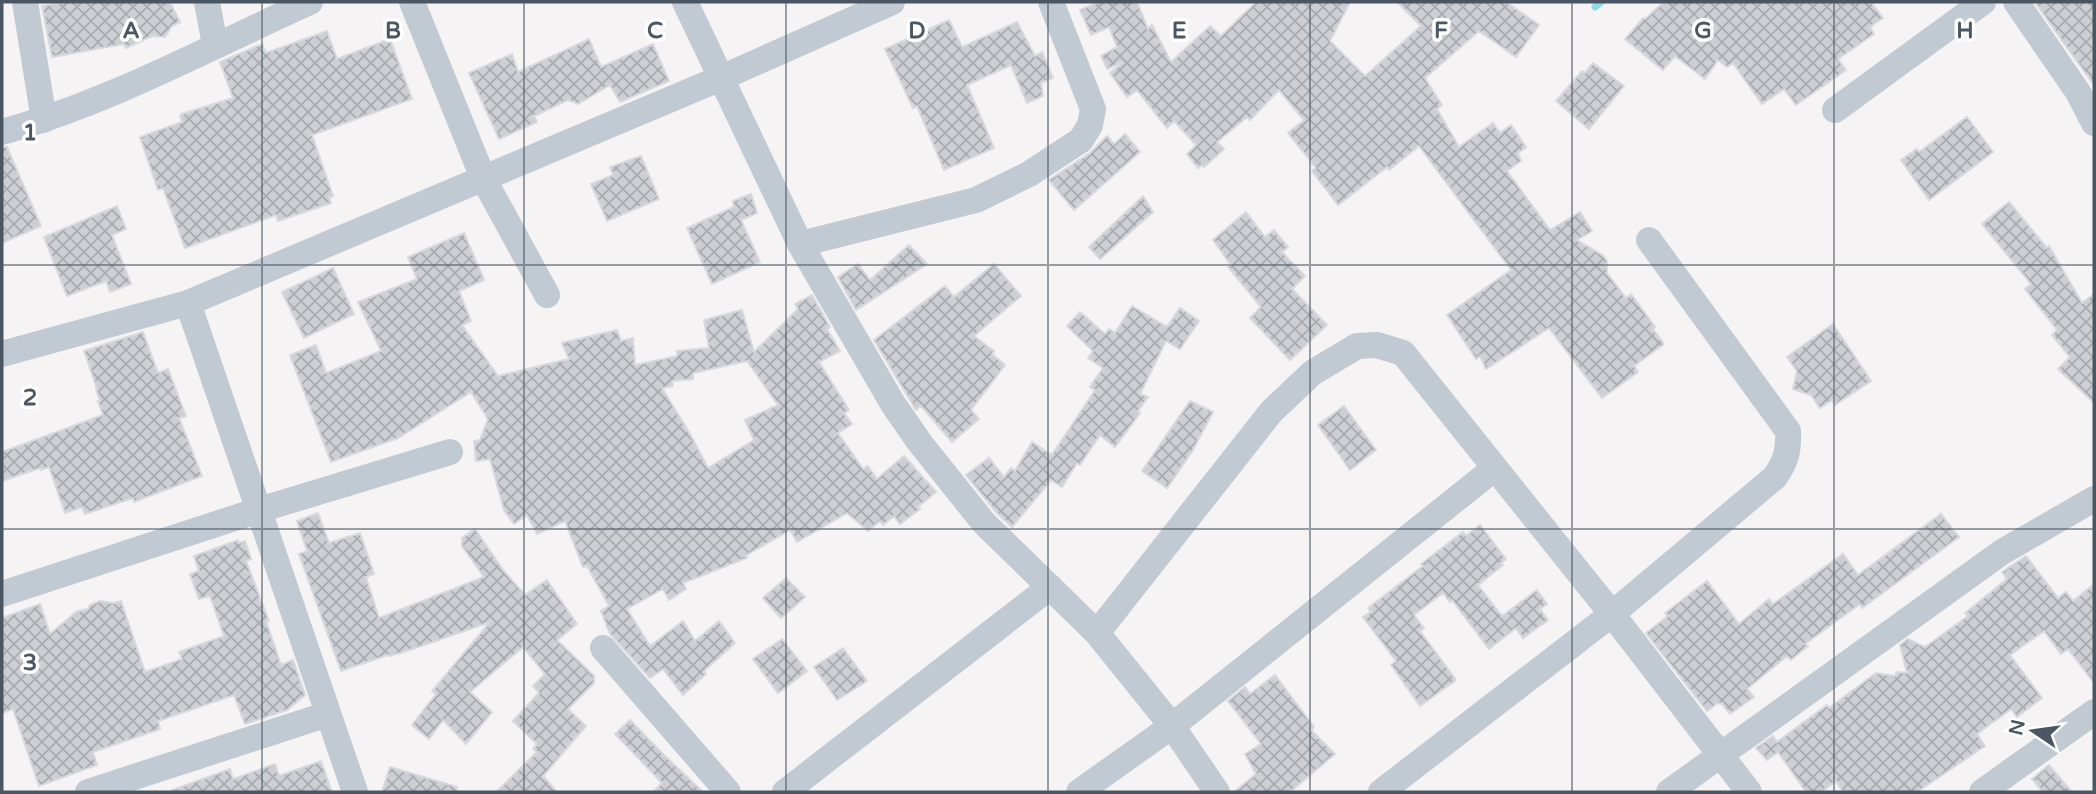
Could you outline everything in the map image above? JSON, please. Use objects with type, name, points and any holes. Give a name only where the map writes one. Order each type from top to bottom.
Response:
[{"type":"street","points":[[25,2],[44,120]]},
{"type":"street","points":[[207,2],[215,45]]},
{"type":"street","points":[[2,132],[44,120],[105,96],[310,2]]},
{"type":"street","points":[[412,2],[483,178],[547,295]]},
{"type":"street","points":[[685,2],[800,244],[893,404],[920,443],[984,523],[1097,632],[1172,726],[1217,792]]},
{"type":"street","points":[[2,354],[188,303],[721,78],[892,2]]},
{"type":"street","points":[[800,244],[976,200],[1029,174],[1081,140],[1090,125],[1093,109],[1051,2]]},
{"type":"street","points":[[1835,110],[1983,2]]},
{"type":"street","points":[[2016,2],[2078,92],[2094,123]]},
{"type":"street","points":[[1381,792],[1612,614],[1775,477],[1785,462],[1789,449],[1788,430],[1649,240]]},
{"type":"street","points":[[188,303],[355,792]]},
{"type":"street","points":[[1097,632],[1271,412],[1312,373],[1357,346],[1377,345],[1403,354],[1612,614],[1749,792]]},
{"type":"street","points":[[2,593],[450,452]]},
{"type":"street","points":[[1079,792],[1172,726],[1495,468]]},
{"type":"street","points":[[1669,792],[2002,552],[2094,499]]},
{"type":"street","points":[[785,792],[1050,587]]},
{"type":"street","points":[[603,648],[728,792]]},
{"type":"street","points":[[1982,792],[2094,712]]},
{"type":"street","points":[[88,792],[328,713]]},
{"type":"building","points":[[67,2],[170,2],[180,22],[172,26],[165,37],[152,36],[126,48],[124,44],[52,57],[42,6]]},
{"type":"building","points":[[1099,2],[1137,2],[1148,29],[1152,25],[1171,62],[1210,26],[1221,36],[1256,2],[1350,2],[1330,41],[1365,76],[1421,26],[1397,2],[1506,2],[1539,25],[1516,57],[1479,31],[1425,78],[1442,105],[1437,109],[1459,147],[1493,123],[1500,133],[1511,125],[1526,147],[1518,153],[1521,161],[1507,171],[1550,230],[1580,212],[1592,231],[1577,240],[1604,256],[1607,273],[1626,298],[1631,294],[1664,344],[1634,366],[1638,372],[1602,398],[1549,328],[1486,369],[1480,356],[1476,359],[1447,315],[1511,270],[1419,146],[1338,205],[1312,171],[1316,168],[1288,133],[1304,120],[1279,90],[1250,120],[1247,117],[1217,142],[1224,149],[1204,167],[1202,165],[1198,168],[1187,154],[1196,145],[1174,121],[1167,128],[1137,90],[1127,97],[1110,73],[1123,62],[1107,69],[1101,56],[1117,47],[1109,27],[1091,35],[1080,10]]},
{"type":"building","points":[[1664,2],[1871,2],[1883,18],[1870,27],[1874,34],[1838,59],[1846,70],[1796,105],[1784,89],[1762,104],[1733,63],[1727,67],[1718,60],[1705,79],[1675,56],[1663,70],[1625,39],[1643,18]]},
{"type":"building","points":[[2035,2],[2094,2],[2094,85],[2063,42]]},
{"type":"building","points":[[949,20],[962,47],[1017,22],[1035,56],[1042,52],[1053,78],[1041,83],[1043,96],[1027,103],[1011,65],[967,85],[994,148],[944,170],[917,106],[913,108],[885,49]]},
{"type":"building","points":[[327,31],[337,59],[390,39],[412,99],[312,135],[333,196],[329,197],[331,203],[278,221],[276,215],[185,248],[163,188],[158,190],[140,137],[182,122],[182,114],[233,98],[220,62],[262,44],[266,53]]},
{"type":"building","points":[[589,39],[601,67],[653,44],[669,81],[620,102],[610,85],[578,104],[568,100],[534,116],[537,122],[499,139],[469,73],[512,54],[518,72]]},
{"type":"building","points":[[1593,63],[1624,86],[1589,129],[1556,101],[1582,71],[1585,73]]},
{"type":"building","points":[[1967,117],[1993,152],[1929,200],[1901,160],[1917,149],[1919,152]]},
{"type":"building","points":[[1125,134],[1140,152],[1074,210],[1049,180],[1090,153],[1107,136],[1114,144]]},
{"type":"building","points":[[2,147],[7,147],[41,226],[2,243]]},
{"type":"building","points":[[641,156],[659,199],[607,221],[591,184],[613,175],[610,167]]},
{"type":"building","points":[[751,194],[757,213],[741,220],[760,262],[712,284],[687,228],[734,207],[733,201]]},
{"type":"building","points":[[1143,196],[1153,212],[1100,259],[1089,247]]},
{"type":"building","points":[[2009,202],[2047,248],[2049,246],[2082,303],[2094,294],[2094,403],[2058,369],[2070,357],[2052,335],[2057,330],[2025,289],[2031,284],[1982,224]]},
{"type":"building","points":[[117,206],[126,229],[112,235],[131,284],[110,292],[106,281],[67,296],[44,237]]},
{"type":"building","points":[[1246,212],[1265,237],[1274,230],[1288,247],[1282,252],[1305,276],[1292,289],[1327,325],[1290,360],[1250,318],[1261,307],[1228,267],[1231,265],[1213,240]]},
{"type":"building","points":[[464,233],[484,280],[459,291],[471,321],[462,325],[498,376],[569,359],[562,343],[617,330],[621,341],[633,338],[635,365],[677,356],[677,351],[709,348],[704,320],[742,310],[754,352],[798,309],[795,304],[812,295],[840,351],[819,362],[849,410],[844,413],[852,424],[838,433],[863,469],[868,466],[877,479],[904,456],[936,492],[900,524],[894,516],[883,525],[880,521],[868,531],[847,513],[797,542],[790,530],[745,556],[747,558],[683,583],[686,589],[669,600],[663,589],[627,609],[650,646],[683,621],[695,641],[719,621],[735,643],[704,671],[706,674],[683,695],[663,669],[650,678],[610,634],[601,611],[609,606],[587,566],[583,567],[565,521],[537,534],[527,515],[514,524],[504,510],[490,459],[476,461],[474,441],[480,440],[488,419],[471,392],[398,438],[331,462],[290,355],[316,345],[326,373],[381,351],[358,302],[417,279],[408,257]],"holes":[[[747,361],[778,405],[745,420],[754,440],[708,468],[662,388],[673,386],[672,381],[693,379],[693,373]]]},
{"type":"building","points":[[909,245],[927,264],[856,310],[838,277],[858,264],[870,280]]},
{"type":"building","points":[[994,264],[1021,296],[974,336],[994,351],[992,354],[1005,365],[971,410],[979,419],[952,442],[921,406],[916,410],[874,340],[945,286],[954,297]]},
{"type":"building","points":[[333,268],[354,314],[304,338],[282,292]]},
{"type":"building","points":[[1132,306],[1167,327],[1180,308],[1199,321],[1180,349],[1166,341],[1140,394],[1148,397],[1138,411],[1140,413],[1115,447],[1100,435],[1062,487],[1051,480],[1012,527],[966,475],[989,458],[1004,477],[1011,468],[1015,471],[1032,442],[1052,455],[1095,390],[1090,387],[1103,368],[1088,358],[1093,351],[1067,326],[1080,312],[1105,334],[1109,329],[1115,333]]},
{"type":"building","points":[[1833,324],[1871,381],[1835,405],[1832,400],[1820,408],[1811,395],[1793,389],[1797,371],[1787,357]]},
{"type":"building","points":[[143,332],[158,373],[168,369],[186,416],[179,418],[202,476],[134,502],[133,498],[85,514],[82,507],[65,513],[49,467],[2,481],[2,452],[103,415],[84,351]]},
{"type":"building","points":[[1190,401],[1213,412],[1193,450],[1167,488],[1142,471]]},
{"type":"building","points":[[1344,406],[1376,450],[1350,470],[1318,425]]},
{"type":"building","points":[[318,513],[329,543],[360,533],[374,574],[366,577],[379,618],[484,577],[462,546],[462,538],[475,529],[503,570],[525,595],[547,580],[577,624],[557,640],[594,676],[594,683],[568,709],[586,726],[543,776],[557,792],[496,792],[537,752],[533,749],[537,744],[513,721],[539,693],[533,686],[545,674],[523,647],[470,692],[492,712],[466,744],[443,720],[429,739],[412,725],[436,694],[432,691],[490,622],[341,671],[299,554],[307,551],[297,521]]},
{"type":"building","points":[[1941,514],[1959,537],[1862,608],[1860,604],[1805,644],[1808,646],[1791,660],[1787,656],[1747,689],[1754,697],[1730,714],[1718,703],[1707,711],[1646,633],[1668,616],[1665,613],[1707,581],[1739,624],[1769,599],[1773,604],[1843,554],[1858,575]]},
{"type":"building","points":[[1480,525],[1506,559],[1501,563],[1503,565],[1478,585],[1502,616],[1537,590],[1547,604],[1540,609],[1548,620],[1523,638],[1516,628],[1489,649],[1452,600],[1450,602],[1443,593],[1414,615],[1424,628],[1420,631],[1456,680],[1420,706],[1391,665],[1396,661],[1363,617],[1371,612],[1368,608],[1423,566],[1421,564],[1463,532],[1466,536]]},
{"type":"building","points":[[238,540],[239,543],[245,541],[251,559],[246,561],[269,621],[266,621],[281,665],[293,660],[305,695],[287,710],[245,724],[234,695],[158,721],[160,729],[93,752],[97,765],[39,786],[13,709],[2,713],[2,618],[40,604],[50,634],[76,612],[88,609],[90,605],[100,601],[121,601],[145,672],[182,659],[179,652],[224,636],[210,596],[199,599],[190,574],[199,571],[194,556]]},
{"type":"building","points":[[2026,556],[2058,598],[2066,592],[2073,601],[2094,584],[2094,683],[2068,649],[2061,654],[2044,631],[2010,655],[2042,698],[2017,717],[2011,709],[1977,734],[1985,746],[1917,792],[1843,792],[1836,781],[1821,792],[1806,792],[1778,752],[1767,760],[1756,748],[1773,736],[1777,742],[1876,673],[1896,676],[1896,672],[1907,673],[1900,645],[1908,639],[1925,647],[1968,616],[1965,613],[2007,579],[2002,572]]},
{"type":"building","points":[[786,578],[805,597],[781,618],[763,598]]},
{"type":"building","points":[[782,639],[807,671],[778,693],[753,659]]},
{"type":"building","points":[[843,648],[867,681],[837,700],[814,667]]},
{"type":"building","points":[[1275,675],[1314,727],[1311,730],[1335,754],[1290,792],[1234,792],[1256,774],[1245,754],[1261,744],[1228,701],[1245,687],[1250,694]]},
{"type":"building","points":[[630,720],[703,792],[653,792],[662,783],[615,734]]},
{"type":"building","points":[[321,761],[332,792],[172,790],[230,769],[233,779],[275,764],[279,776]]},
{"type":"building","points":[[2049,765],[2072,792],[2043,792],[2032,779]]},
{"type":"building","points":[[390,767],[457,787],[456,792],[382,792]]},
{"type":"waterway","points":[[1595,7],[1601,2]]}]
